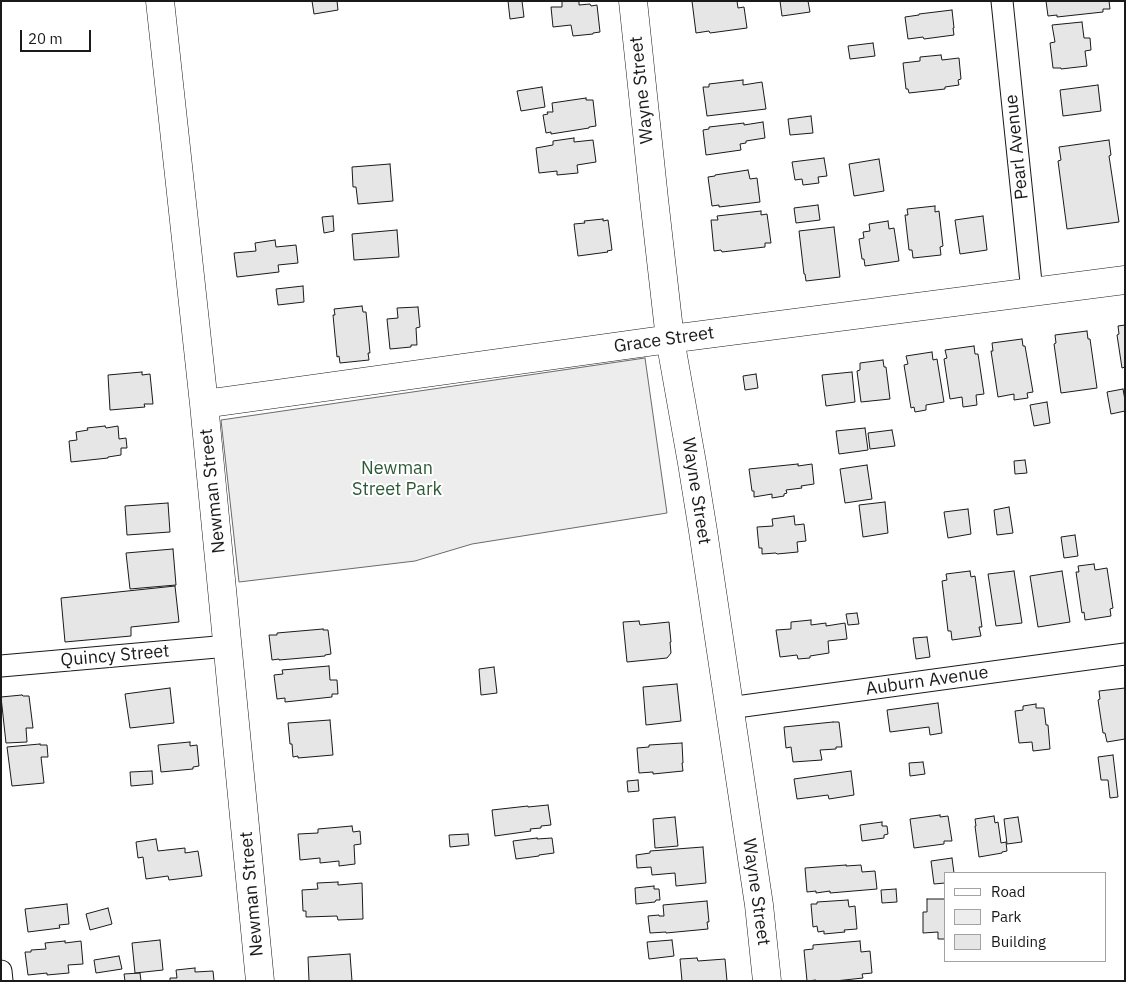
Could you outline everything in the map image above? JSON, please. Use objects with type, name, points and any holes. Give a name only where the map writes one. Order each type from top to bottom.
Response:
[{"type":"street","name":"Newman Street","points":[[160,1],[204,404],[260,981]]},
{"type":"street","name":"Wayne Street","points":[[633,1],[670,339],[694,472],[759,905],[767,981]]},
{"type":"street","name":"Pearl Avenue","points":[[1002,1],[1032,292]]},
{"type":"street","name":"Grace Street","points":[[204,404],[670,339],[1125,280]]},
{"type":"street","name":"Quincy Street","points":[[1,666],[228,646]]},
{"type":"street","name":"Auburn Avenue","points":[[729,708],[1125,654]]},
{"type":"street","points":[[1,971],[2,981]]},
{"type":"green space","name":"Newman Street Park","points":[[645,358],[667,513],[472,544],[415,561],[239,582],[221,420]]},
{"type":"building","points":[[312,1],[337,1],[338,10],[314,14]]},
{"type":"building","points":[[508,1],[522,1],[524,17],[510,19]]},
{"type":"building","points":[[562,1],[579,1],[579,5],[597,5],[600,32],[573,36],[571,25],[553,27],[551,7],[562,7]]},
{"type":"building","points":[[692,1],[737,1],[738,8],[744,7],[747,28],[696,33]]},
{"type":"building","points":[[780,1],[808,1],[810,12],[782,16]]},
{"type":"building","points":[[1046,1],[1109,1],[1110,9],[1103,9],[1103,12],[1057,17],[1057,15],[1048,16]]},
{"type":"building","points":[[952,10],[954,35],[908,39],[905,17]]},
{"type":"building","points":[[1082,22],[1084,38],[1090,38],[1091,50],[1085,51],[1087,66],[1053,68],[1050,43],[1055,42],[1052,25]]},
{"type":"building","points":[[873,43],[875,56],[850,59],[848,46]]},
{"type":"building","points":[[941,55],[942,60],[959,58],[961,79],[958,80],[959,85],[945,87],[945,89],[909,93],[908,89],[906,89],[903,63],[920,61],[920,57]]},
{"type":"building","points":[[743,80],[743,85],[762,82],[766,109],[707,116],[703,87],[709,87],[709,84]]},
{"type":"building","points":[[1098,85],[1101,111],[1063,116],[1060,90]]},
{"type":"building","points":[[542,87],[545,107],[521,111],[517,91]]},
{"type":"building","points":[[586,98],[586,100],[593,100],[596,126],[551,134],[551,132],[546,133],[543,115],[548,114],[547,112],[553,112],[552,103]]},
{"type":"building","points":[[811,116],[813,133],[790,135],[788,119]]},
{"type":"building","points":[[763,122],[765,138],[746,141],[746,143],[740,144],[741,150],[706,155],[703,130],[709,129],[709,127]]},
{"type":"building","points":[[574,138],[574,142],[593,140],[596,162],[577,165],[578,173],[557,175],[557,171],[539,173],[536,148],[553,145],[553,141]]},
{"type":"building","points":[[1109,140],[1111,155],[1109,156],[1119,222],[1067,229],[1058,161],[1061,160],[1059,147]]},
{"type":"building","points":[[824,158],[827,176],[818,177],[819,183],[803,185],[802,179],[795,180],[792,162]]},
{"type":"building","points":[[879,159],[884,191],[854,196],[849,164]]},
{"type":"building","points":[[390,164],[393,201],[358,204],[356,187],[353,187],[352,167]]},
{"type":"building","points":[[748,170],[750,179],[757,178],[760,202],[719,207],[719,205],[712,206],[708,177]]},
{"type":"building","points":[[818,205],[820,220],[796,223],[794,208]]},
{"type":"building","points":[[935,206],[935,212],[939,211],[943,246],[940,247],[941,255],[913,258],[912,250],[909,250],[905,215],[908,215],[907,209]]},
{"type":"building","points":[[761,211],[761,215],[767,214],[771,243],[765,243],[765,247],[722,252],[721,250],[714,251],[711,220],[718,220],[717,216]]},
{"type":"building","points":[[333,216],[334,231],[324,233],[322,217]]},
{"type":"building","points":[[983,216],[987,250],[960,254],[955,220]]},
{"type":"building","points":[[603,219],[603,221],[608,220],[612,250],[578,256],[574,224]]},
{"type":"building","points":[[888,221],[889,229],[894,228],[899,261],[865,266],[859,239],[864,238],[863,232],[870,231],[869,224]]},
{"type":"building","points":[[834,227],[840,277],[806,281],[799,231]]},
{"type":"building","points":[[397,230],[399,257],[354,260],[352,234]]},
{"type":"building","points":[[275,240],[276,247],[296,245],[298,263],[278,265],[279,272],[237,277],[234,253],[256,251],[255,243]]},
{"type":"building","points":[[303,286],[304,302],[278,305],[276,289]]},
{"type":"building","points":[[362,306],[363,312],[366,312],[369,360],[340,363],[339,356],[337,357],[334,309]]},
{"type":"building","points":[[418,307],[420,327],[416,328],[417,345],[390,349],[387,319],[398,318],[397,308]]},
{"type":"building","points":[[1125,325],[1125,367],[1122,368],[1117,335],[1119,334],[1118,326]]},
{"type":"building","points":[[1087,331],[1088,339],[1090,339],[1097,388],[1061,393],[1054,344],[1056,343],[1055,335]]},
{"type":"building","points":[[1022,339],[1023,346],[1025,346],[1033,392],[1027,393],[1028,398],[1014,400],[1014,394],[998,397],[991,351],[993,351],[992,343]]},
{"type":"building","points":[[974,346],[975,354],[978,354],[984,394],[976,395],[977,405],[963,407],[962,397],[950,399],[944,359],[947,358],[945,350]]},
{"type":"building","points":[[932,352],[933,360],[937,359],[944,402],[926,405],[926,410],[915,412],[914,407],[911,408],[904,365],[908,364],[906,356]]},
{"type":"building","points":[[883,360],[884,367],[886,367],[890,399],[861,402],[857,371],[860,370],[860,363]]},
{"type":"building","points":[[142,372],[142,375],[150,374],[153,404],[144,404],[145,407],[110,410],[108,375]]},
{"type":"building","points":[[852,372],[855,402],[826,406],[822,375]]},
{"type":"building","points":[[756,374],[758,388],[745,390],[743,376]]},
{"type":"building","points":[[1123,389],[1125,411],[1111,414],[1107,392]]},
{"type":"building","points":[[1047,402],[1050,423],[1034,426],[1030,405]]},
{"type":"building","points":[[105,426],[106,428],[118,426],[119,439],[126,438],[127,448],[121,448],[121,455],[71,462],[69,441],[77,440],[76,432],[88,430],[87,428]]},
{"type":"building","points":[[865,428],[868,450],[839,454],[836,431]]},
{"type":"building","points":[[892,430],[895,446],[870,449],[868,433]]},
{"type":"building","points":[[1025,460],[1027,473],[1015,474],[1014,461]]},
{"type":"building","points":[[798,464],[798,466],[812,464],[814,484],[786,490],[787,493],[784,496],[772,498],[772,494],[754,497],[749,469]]},
{"type":"building","points":[[867,465],[872,499],[845,503],[840,469]]},
{"type":"building","points":[[885,502],[888,533],[863,537],[859,505]]},
{"type":"building","points":[[168,503],[170,532],[127,535],[125,506]]},
{"type":"building","points":[[1009,507],[1013,533],[997,535],[994,510]]},
{"type":"building","points":[[968,509],[971,534],[948,538],[944,512]]},
{"type":"building","points":[[794,516],[795,525],[804,524],[806,541],[797,542],[798,552],[762,554],[762,548],[759,548],[757,527],[773,526],[772,519]]},
{"type":"building","points":[[1075,535],[1078,556],[1064,558],[1061,537]]},
{"type":"building","points":[[173,549],[176,585],[130,589],[126,553]]},
{"type":"building","points":[[1094,564],[1095,570],[1107,568],[1113,608],[1110,609],[1111,616],[1085,620],[1084,612],[1082,613],[1076,572],[1079,572],[1078,566]]},
{"type":"building","points":[[970,571],[971,577],[975,576],[982,627],[979,627],[981,636],[952,640],[951,631],[948,631],[942,581],[947,580],[946,574]]},
{"type":"building","points":[[1014,571],[1022,623],[996,626],[988,574]]},
{"type":"building","points":[[1062,571],[1070,622],[1038,627],[1030,576]]},
{"type":"building","points":[[175,586],[179,622],[131,627],[131,636],[65,642],[61,598]]},
{"type":"building","points":[[857,613],[859,624],[848,625],[846,614]]},
{"type":"building","points":[[811,620],[811,625],[826,623],[826,626],[845,623],[847,639],[828,641],[829,653],[798,659],[797,655],[780,657],[776,630],[791,629],[791,622]]},
{"type":"building","points":[[639,621],[640,625],[669,622],[671,653],[667,658],[627,662],[623,622]]},
{"type":"building","points":[[328,630],[331,654],[272,660],[269,635]]},
{"type":"building","points":[[927,637],[930,657],[916,659],[913,638]]},
{"type":"building","points":[[329,666],[330,680],[337,680],[338,694],[332,694],[332,697],[285,702],[285,698],[277,699],[274,675],[283,674],[282,670]]},
{"type":"building","points":[[494,667],[497,693],[481,695],[479,669]]},
{"type":"building","points":[[677,684],[681,721],[646,725],[643,687]]},
{"type":"building","points":[[170,688],[174,723],[130,728],[125,694]]},
{"type":"building","points":[[1125,688],[1125,739],[1107,742],[1105,733],[1103,733],[1098,700],[1100,699],[1099,691]]},
{"type":"building","points":[[29,696],[33,728],[26,728],[27,742],[6,743],[1,697]]},
{"type":"building","points":[[938,703],[942,733],[930,735],[929,727],[890,732],[887,710]]},
{"type":"building","points":[[1036,704],[1036,708],[1044,708],[1050,749],[1033,751],[1032,742],[1019,743],[1015,711],[1023,710],[1023,706]]},
{"type":"building","points":[[330,720],[333,755],[293,757],[288,723]]},
{"type":"building","points":[[839,722],[842,747],[820,750],[822,760],[793,762],[791,747],[786,748],[784,727]]},
{"type":"building","points":[[190,742],[190,746],[197,745],[199,766],[193,767],[193,769],[161,772],[158,745]]},
{"type":"building","points":[[682,743],[683,771],[653,774],[653,772],[639,773],[637,748],[649,747],[649,745]]},
{"type":"building","points":[[47,745],[48,757],[41,757],[44,783],[12,786],[7,747]]},
{"type":"building","points":[[1113,755],[1118,797],[1110,798],[1108,780],[1101,780],[1098,757]]},
{"type":"building","points":[[923,762],[925,774],[910,776],[909,763]]},
{"type":"building","points":[[152,771],[153,784],[131,786],[130,772]]},
{"type":"building","points":[[851,771],[854,795],[829,799],[828,795],[797,799],[794,779]]},
{"type":"building","points":[[638,780],[639,791],[628,792],[627,781]]},
{"type":"building","points":[[548,805],[551,825],[530,829],[531,831],[495,836],[492,810]]},
{"type":"building","points":[[940,815],[940,817],[948,816],[952,841],[944,841],[944,844],[914,848],[910,819]]},
{"type":"building","points":[[994,816],[995,823],[998,822],[1001,843],[1006,842],[1007,851],[979,857],[975,819]]},
{"type":"building","points":[[675,817],[678,846],[655,848],[653,819]]},
{"type":"building","points":[[1018,817],[1022,842],[1007,844],[1004,819]]},
{"type":"building","points":[[882,822],[882,826],[887,826],[888,834],[884,835],[884,838],[862,841],[860,825]]},
{"type":"building","points":[[352,826],[353,832],[360,831],[361,844],[354,845],[355,864],[339,866],[339,861],[320,863],[320,858],[300,860],[298,834],[318,833],[318,829]]},
{"type":"building","points":[[468,834],[469,845],[450,847],[449,835]]},
{"type":"building","points":[[552,838],[554,853],[516,859],[513,841]]},
{"type":"building","points":[[156,839],[158,851],[185,848],[185,853],[198,851],[202,876],[169,880],[168,876],[146,879],[143,857],[138,858],[136,842]]},
{"type":"building","points":[[703,847],[706,883],[676,886],[675,873],[652,875],[651,867],[637,868],[636,855],[650,853],[650,851]]},
{"type":"building","points":[[952,858],[954,872],[944,872],[944,883],[934,884],[931,861]]},
{"type":"building","points":[[861,865],[862,872],[875,871],[877,889],[830,893],[830,891],[807,892],[805,868]]},
{"type":"building","points":[[338,882],[338,885],[362,883],[363,919],[338,920],[337,916],[306,917],[306,911],[303,911],[302,890],[318,889],[317,883]]},
{"type":"building","points":[[654,886],[654,889],[659,889],[660,900],[636,904],[635,888]]},
{"type":"building","points":[[896,889],[897,902],[882,903],[881,890]]},
{"type":"building","points":[[927,899],[944,899],[944,939],[938,939],[938,932],[923,933],[923,912],[927,912]]},
{"type":"building","points":[[848,900],[849,907],[855,906],[857,929],[824,934],[824,931],[818,932],[817,926],[813,927],[811,904]]},
{"type":"building","points":[[707,901],[708,929],[650,933],[648,916],[664,916],[663,905]]},
{"type":"building","points":[[67,904],[69,924],[59,925],[60,928],[28,932],[25,909]]},
{"type":"building","points":[[108,908],[112,924],[90,930],[86,914]]},
{"type":"building","points":[[160,940],[163,970],[135,973],[132,943]]},
{"type":"building","points":[[672,940],[674,956],[649,959],[647,942]]},
{"type":"building","points":[[65,941],[65,943],[81,941],[83,964],[68,965],[69,973],[28,975],[25,952],[46,949],[45,943]]},
{"type":"building","points":[[860,941],[861,952],[870,951],[872,973],[862,974],[863,978],[807,981],[804,950],[813,949],[813,945]]},
{"type":"building","points":[[350,954],[352,981],[309,981],[308,957]]},
{"type":"building","points":[[119,956],[122,969],[96,973],[94,960]]},
{"type":"building","points":[[697,958],[698,961],[725,959],[727,981],[682,981],[680,959]]},
{"type":"building","points":[[195,968],[195,972],[213,971],[214,981],[170,981],[170,978],[177,978],[176,970]]},
{"type":"building","points":[[140,973],[141,981],[125,981],[124,974]]}]
